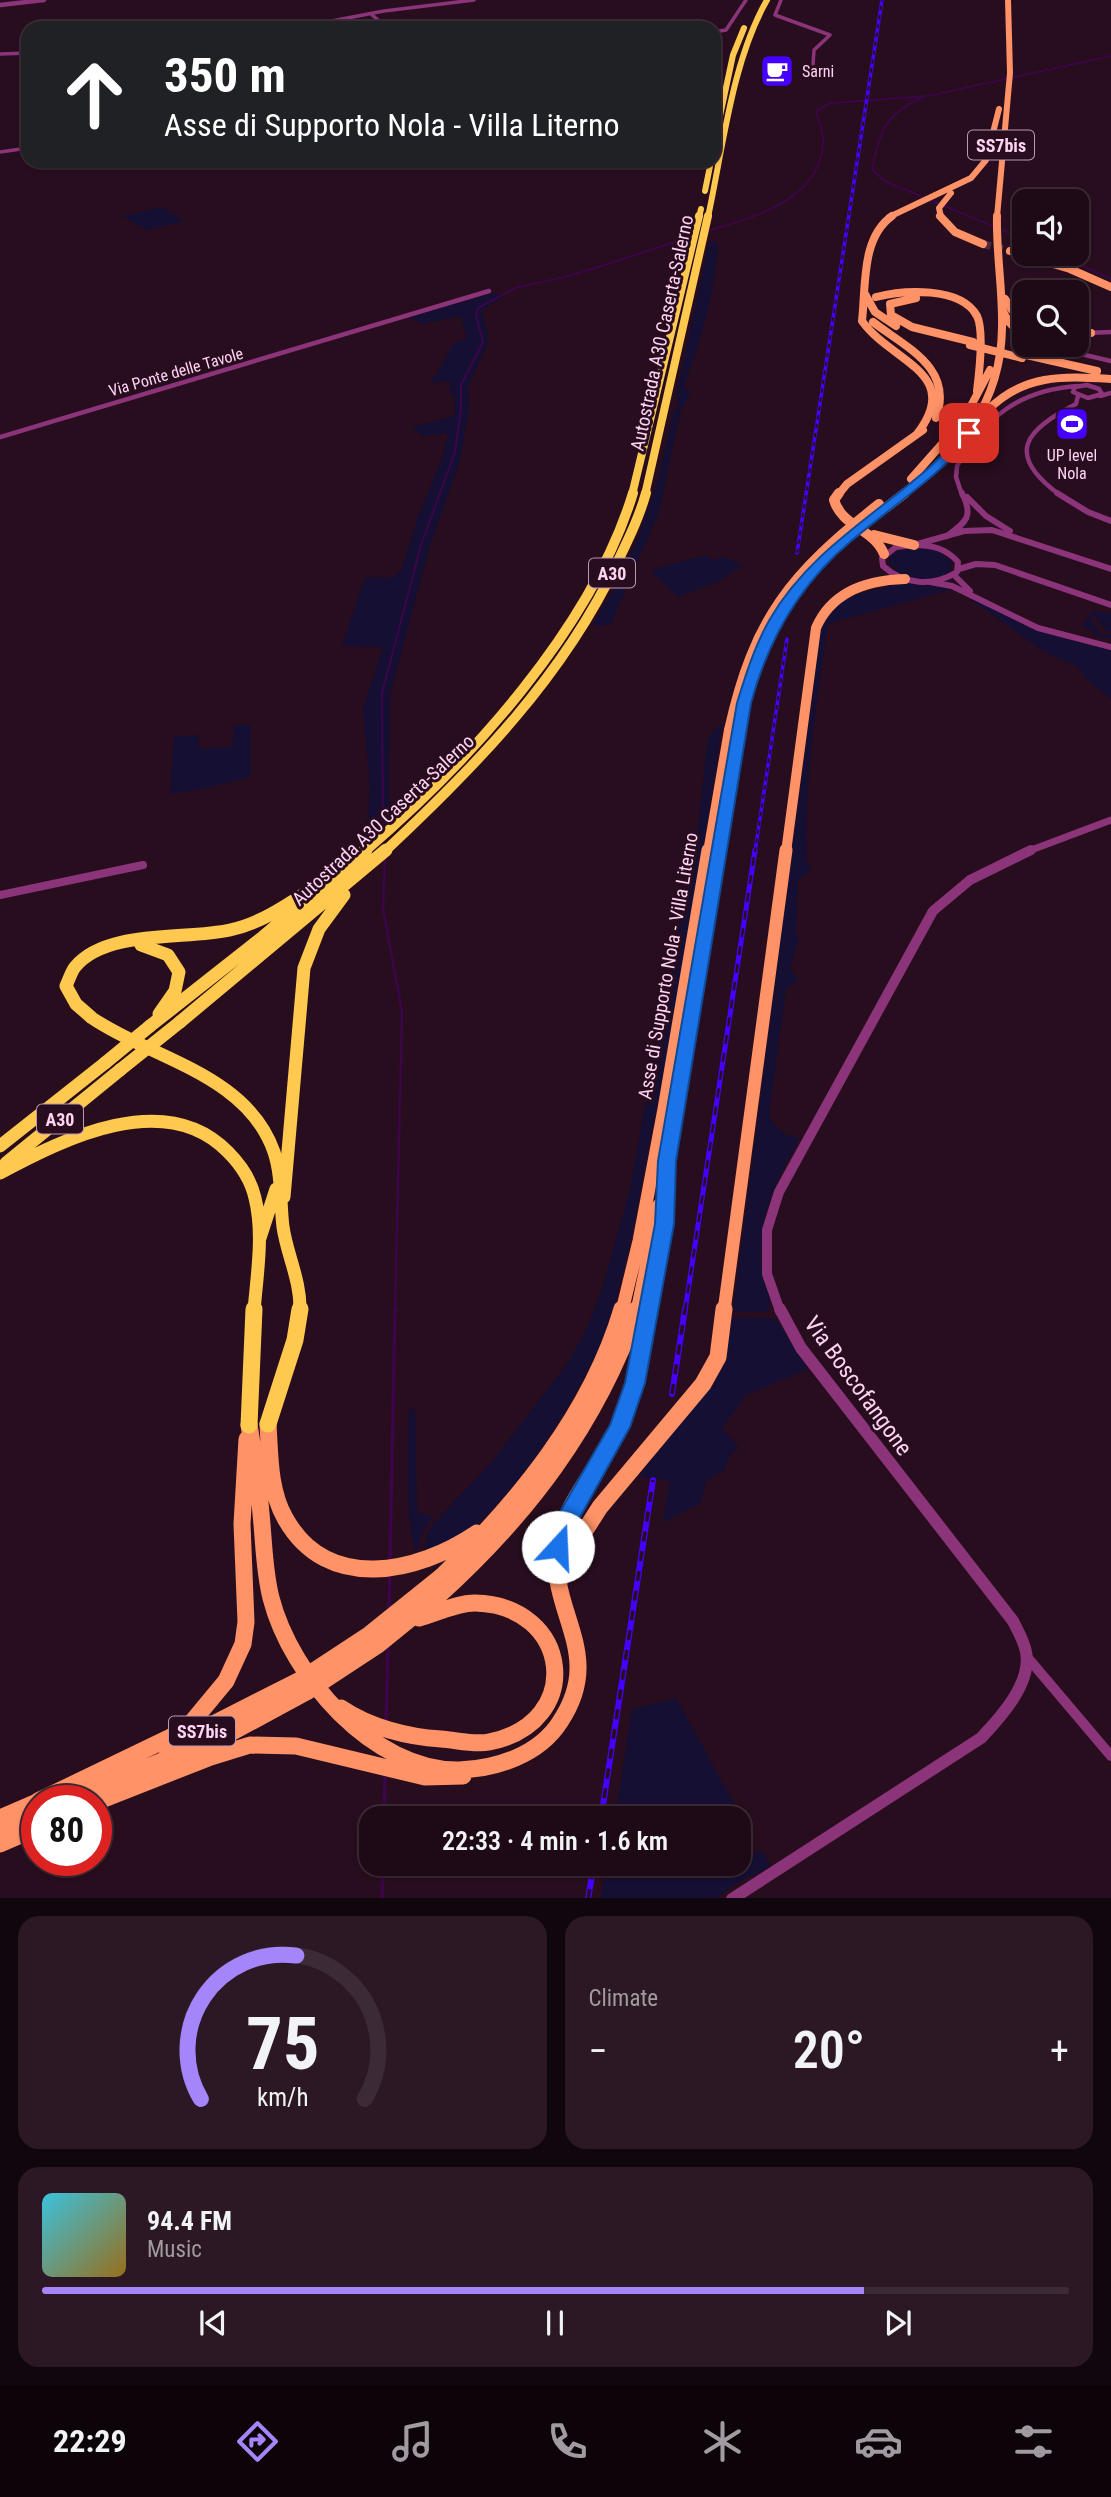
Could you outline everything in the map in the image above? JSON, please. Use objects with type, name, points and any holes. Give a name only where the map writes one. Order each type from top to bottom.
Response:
[{"type":"highway","points":[[721,111],[733,55],[759,0]]},
{"type":"highway","name":"Autostrada A30 Caserta-Salerno","points":[[721,157],[746,47],[754,23],[767,0]]},
{"type":"highway","name":"Asse di Supporto Nola - Villa Literno","points":[[1002,0],[1005,71]]},
{"type":"highway","name":"Asse di Supporto Nola - Villa Literno","points":[[996,218],[1008,0]]},
{"type":"highway","name":"Asse di Supporto Nola - Villa Literno","points":[[883,505],[930,473],[969,433],[988,399],[999,371],[1002,301],[996,218],[999,109],[1004,88]]},
{"type":"highway","points":[[917,434],[933,406],[930,387],[916,369],[864,326],[862,312],[872,240],[876,229],[891,216],[927,201],[940,201],[978,171],[986,159],[999,109]]},
{"type":"highway","name":"Autostrada A30 Caserta-Salerno","points":[[0,1146],[343,870],[411,809],[475,744],[527,682],[596,579],[625,519],[692,251],[709,168]]},
{"type":"highway","name":"Autostrada A30 Caserta-Salerno","points":[[0,1167],[307,919],[400,840],[493,743],[549,674],[606,587],[638,518],[704,245],[719,168]]},
{"type":"highway","points":[[940,201],[939,215],[948,227],[983,244]]},
{"type":"highway","points":[[996,218],[997,235]]},
{"type":"highway","name":"Asse di Supporto Nola - Villa Literno","points":[[99,1774],[127,1765],[310,1687],[441,1577],[512,1503],[556,1445],[580,1406],[600,1366],[624,1306],[665,1109],[735,730],[755,664],[783,609],[828,556],[923,468],[972,408],[987,379],[993,357],[997,235]]},
{"type":"highway","points":[[1010,251],[1070,268],[1111,287]]},
{"type":"highway","points":[[876,298],[914,291],[949,297],[973,310],[979,320],[979,377],[972,408]]},
{"type":"highway","points":[[865,294],[876,312],[890,323],[909,331],[1111,374]]},
{"type":"highway","points":[[972,344],[904,323],[891,315],[888,308],[895,302],[909,299],[939,301],[964,312],[978,330]]},
{"type":"highway","points":[[1002,301],[1012,310]]},
{"type":"highway","points":[[1002,301],[1012,325]]},
{"type":"highway","points":[[873,322],[921,359],[940,380],[943,394],[940,409],[930,425],[847,484],[834,500],[837,512],[884,548],[884,554]]},
{"type":"highway","points":[[1064,357],[1111,374]]},
{"type":"highway","points":[[969,433],[999,398],[1028,383],[1063,377],[1111,374]]},
{"type":"highway","points":[[866,533],[914,545]]},
{"type":"highway","points":[[564,1595],[563,1572],[580,1532],[698,1390],[718,1356],[816,628],[828,605],[849,590],[878,580],[905,579]]},
{"type":"highway","name":"Asse di Supporto Nola - Villa Literno","points":[[223,1736],[354,1662],[437,1604],[539,1493],[594,1410],[613,1372],[637,1308],[667,1161],[735,730]]},
{"type":"highway","points":[[261,1500],[268,1424],[274,1394],[298,1327],[301,1304],[301,1287],[286,1242],[274,1150],[256,1119],[230,1092],[117,1033],[72,1001],[66,986],[72,969],[101,948],[127,942],[195,937],[243,926],[281,909],[343,870]]},
{"type":"highway","points":[[282,1211],[288,1170],[304,968],[312,941],[322,921],[364,872]]},
{"type":"highway","points":[[127,942],[160,950],[175,963],[179,972],[175,991],[150,1026]]},
{"type":"highway","points":[[0,1173],[61,1142],[108,1126],[150,1121],[175,1123],[213,1136],[231,1153],[249,1180],[257,1204],[258,1241],[242,1514],[246,1622],[237,1662],[211,1703],[192,1722],[172,1737],[99,1774]]},
{"type":"highway","points":[[112,1796],[208,1758],[250,1745],[296,1746],[372,1764],[468,1776],[510,1762],[550,1735],[561,1722],[579,1678],[580,1654],[557,1560],[561,1535],[620,1427],[635,1383],[665,1224],[667,1161]]},
{"type":"highway","points":[[258,1241],[271,1211],[278,1181]]},
{"type":"highway","points":[[268,1424],[272,1479],[285,1521],[299,1540],[328,1560],[359,1568],[395,1570],[431,1561],[465,1542],[512,1503]]},
{"type":"highway","points":[[249,1425],[261,1500],[265,1559],[272,1604],[310,1687],[351,1726],[378,1734],[480,1744],[509,1738],[524,1730],[540,1716],[553,1697],[558,1668],[552,1646],[544,1635],[520,1615],[486,1602],[437,1604]]},
{"type":"highway","points":[[378,1734],[427,1771]]},
{"type":"highway","name":"SS7bis","points":[[112,1795],[223,1736]]},
{"type":"highway","name":"SS7bis","points":[[105,1785],[223,1736]]},
{"type":"highway","name":"SS7bis","points":[[74,1785],[99,1774]]},
{"type":"highway","name":"SS7bis","points":[[0,1818],[21,1809]]},
{"type":"highway","points":[[0,1829],[21,1820]]},
{"type":"highway","points":[[0,1844],[21,1835]]},
{"type":"street","points":[[0,5],[44,0]]},
{"type":"street","points":[[342,21],[474,0]]},
{"type":"street","points":[[721,31],[726,30],[746,0]]},
{"type":"street","points":[[780,0],[775,15],[830,35],[814,50],[813,65]]},
{"type":"street","points":[[368,21],[375,16]]},
{"type":"street","points":[[0,54],[21,53]]},
{"type":"street","points":[[0,152],[21,149]]},
{"type":"street","name":"Via Ponte delle Tavole","points":[[0,437],[489,291]]},
{"type":"street","points":[[1091,333],[1111,332]]},
{"type":"street","points":[[1089,356],[1111,361]]},
{"type":"street","points":[[1078,386],[1073,388],[1076,404],[1053,414],[1036,426],[1027,442],[1027,459],[1032,471],[1054,492],[1076,506],[1111,521]]},
{"type":"street","points":[[947,536],[968,518],[968,503],[955,474],[962,457],[1002,411],[1041,389],[1078,386],[1111,391]]},
{"type":"street","points":[[1096,387],[1101,390],[1100,396]]},
{"type":"street","points":[[1041,389],[1100,396],[1111,391]]},
{"type":"street","points":[[963,494],[986,516],[1023,538],[1067,557],[1111,569]]},
{"type":"street","points":[[1023,538],[980,530],[896,547],[884,554],[882,562],[886,570],[905,579],[952,586],[1049,632],[1111,648]]},
{"type":"street","points":[[914,545],[948,552],[956,558],[959,569]]},
{"type":"street","points":[[930,582],[954,575],[959,569],[976,564],[995,565],[1111,605]]},
{"type":"street","points":[[954,575],[988,604]]},
{"type":"street","name":"Via Boscofangone","points":[[1027,1657],[1013,1621],[996,1596],[891,1467],[801,1348],[785,1321],[770,1284],[765,1253],[767,1230],[779,1192],[802,1146],[933,911],[945,897],[973,877],[1111,820]]},
{"type":"street","points":[[0,895],[143,865]]},
{"type":"street","points":[[734,1898],[981,1738],[1000,1718],[1013,1696],[1027,1657],[1111,1756]]},
{"type":"shaded area","points":[[161,207],[185,221],[146,230],[123,216]]},
{"type":"shaded area","points":[[709,241],[718,243],[711,298],[684,387],[691,392],[680,414],[659,512],[611,624],[593,624],[616,585],[640,532],[658,479],[673,413],[678,407],[676,397]]},
{"type":"shaded area","points":[[494,293],[505,296],[482,310],[489,341],[468,386],[469,409],[460,461],[429,549],[390,695],[389,793],[392,815],[381,825],[364,823],[368,819],[370,786],[363,709],[383,647],[342,646],[364,580],[367,577],[392,578],[401,571],[417,519],[442,458],[448,433],[422,436],[412,427],[454,416],[455,395],[450,394],[450,381],[431,383],[455,341],[467,339],[461,316],[423,324],[410,317]]},
{"type":"shaded area","points":[[910,548],[935,550],[951,561],[951,570],[936,577],[919,579],[903,574],[890,565],[889,558],[895,552]]},
{"type":"shaded area","points":[[707,555],[713,560],[726,557],[742,566],[715,583],[678,597],[650,570]]},
{"type":"shaded area","points":[[898,581],[953,589],[828,624],[815,714],[807,804],[807,865],[812,869],[798,881],[796,933],[799,938],[790,969],[799,980],[786,989],[769,1114],[781,1131],[800,1138],[777,1182],[763,1228],[761,1261],[769,1309],[763,1312],[733,1312],[820,633],[825,618],[841,600]]},
{"type":"shaded area","points":[[971,600],[1041,629],[1111,650],[1111,699],[1086,679],[1078,667],[1043,651]]},
{"type":"shaded area","points":[[1093,611],[1111,613],[1111,631],[1106,631],[1096,617],[1090,618],[1101,635],[1111,634],[1111,639],[1094,636],[1092,630],[1081,626]]},
{"type":"shaded area","points":[[722,723],[670,1040],[629,1246],[609,1321],[577,1392],[514,1485],[473,1528],[453,1541],[424,1554],[427,1535],[432,1525],[490,1464],[563,1369],[582,1339],[601,1292],[631,1185],[653,1058],[671,980],[697,835],[708,737]]},
{"type":"shaded area","points":[[251,724],[251,777],[170,794],[174,737],[198,735],[199,749],[229,747],[233,744],[234,726]]},
{"type":"shaded area","points":[[732,1317],[776,1319],[808,1369],[746,1395],[722,1428],[739,1447],[731,1454],[724,1471],[707,1480],[700,1504],[663,1522],[670,1481],[638,1476],[713,1382],[726,1354]]},
{"type":"shaded area","points":[[415,1409],[417,1512],[433,1517],[422,1533],[417,1552],[413,1543],[408,1485],[409,1410]]},
{"type":"shaded area","points":[[676,1698],[735,1806],[617,1806],[632,1709]]},
{"type":"shaded area","points":[[762,1850],[771,1867],[751,1876],[751,1855]]},
{"type":"shaded area","points":[[605,1876],[751,1876],[716,1898],[601,1898]]},
{"type":"waterway","points":[[708,231],[745,220],[781,204],[797,193],[810,179],[819,163],[823,143],[816,111],[831,103],[928,96],[1111,56]]},
{"type":"waterway","points":[[921,98],[891,118],[881,134],[872,169],[884,181],[1012,234]]},
{"type":"waterway","points":[[383,830],[382,693],[421,545],[455,452],[461,409],[461,385],[483,342],[476,315],[478,308],[515,288],[573,275],[691,237]]},
{"type":"waterway","points":[[1083,266],[1111,279]]},
{"type":"waterway","points":[[385,858],[383,908],[402,1012],[395,1311]]},
{"type":"waterway","points":[[390,1560],[395,1309]]},
{"type":"waterway","points":[[389,1608],[390,1573]]},
{"type":"waterway","points":[[386,1720],[388,1647]]},
{"type":"waterway","points":[[384,1806],[385,1773]]},
{"type":"waterway","points":[[382,1898],[383,1876]]},
{"type":"tunnel","points":[[983,244],[1010,251]]},
{"type":"railway","points":[[797,553],[882,0]]},
{"type":"railway","points":[[755,852],[787,639]]},
{"type":"railway","points":[[685,1311],[755,850]]},
{"type":"railway","points":[[672,1394],[685,1309]]},
{"type":"railway","points":[[603,1806],[653,1480]]},
{"type":"railway","points":[[588,1898],[592,1876]]},
{"type":"place","name":"Sarni","points":[[777,71]]},
{"type":"place","name":"UP level Nola","points":[[1072,424]]},
{"type":"route","points":[[558,1547],[569,1517],[620,1427],[635,1383],[665,1224],[667,1161],[744,703],[755,664],[777,618],[811,573],[844,540],[930,473],[969,433]]}]
